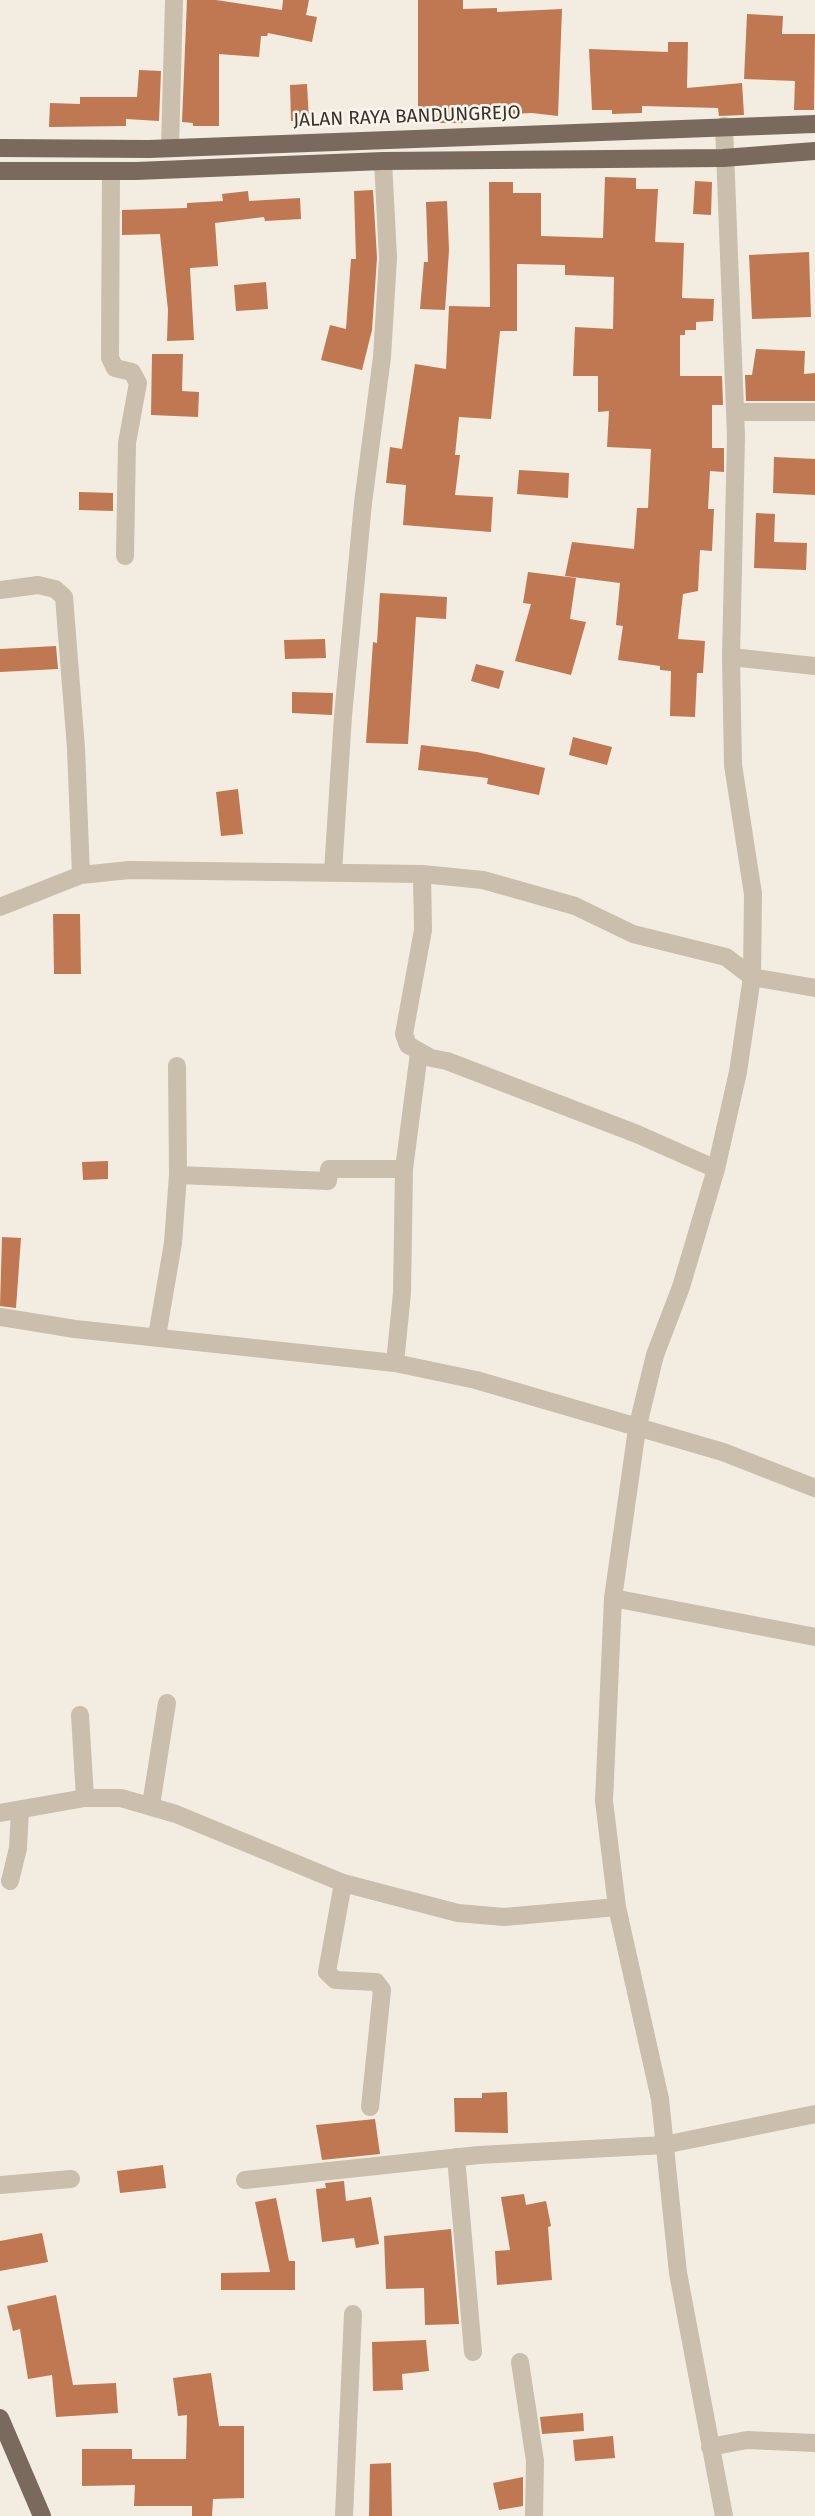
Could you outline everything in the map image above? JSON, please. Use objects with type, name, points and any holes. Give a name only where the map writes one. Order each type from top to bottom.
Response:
[{"type":"main road","name":"JALAN RAYA BANDUNGREJO","points":[[1,148],[170,148],[815,124]]},
{"type":"main road","points":[[1,148],[0,171],[111,171],[383,161],[723,158],[815,151]]},
{"type":"main road","points":[[0,2418],[43,2516]]},
{"type":"street","points":[[170,148],[174,0]]},
{"type":"street","points":[[724,126],[723,158],[735,412],[731,657],[733,765],[753,894],[752,977],[738,1072],[716,1169],[681,1287],[655,1355],[637,1429],[613,1598],[604,1801],[617,1907],[660,2099],[678,2273],[724,2516]]},
{"type":"street","points":[[334,872],[343,716],[363,503],[382,357],[388,258],[383,161]]},
{"type":"street","points":[[111,171],[110,358],[115,368],[132,372],[138,383],[127,443],[124,556]]},
{"type":"street","points":[[735,412],[815,412]]},
{"type":"street","points":[[0,590],[38,585],[55,589],[64,597],[76,748],[80,875]]},
{"type":"street","points":[[731,657],[815,666]]},
{"type":"street","points":[[0,907],[80,875],[130,870],[422,874],[483,880],[575,906],[633,934],[726,957],[752,977],[815,988]]},
{"type":"street","points":[[422,874],[423,930],[404,1034],[408,1045],[419,1053],[637,1134],[716,1169]]},
{"type":"street","points":[[396,1363],[402,1293],[404,1169],[419,1053]]},
{"type":"street","points":[[157,1336],[173,1243],[177,1175],[177,1066]]},
{"type":"street","points":[[177,1175],[328,1181],[329,1169],[404,1169]]},
{"type":"street","points":[[0,1317],[396,1363],[476,1380],[723,1452],[815,1488]]},
{"type":"street","points":[[613,1598],[815,1637]]},
{"type":"street","points":[[151,1805],[167,1703]]},
{"type":"street","points":[[80,1715],[85,1798]]},
{"type":"street","points":[[0,1813],[85,1798],[121,1798],[151,1805],[343,1883],[458,1913],[504,1917],[617,1907]]},
{"type":"street","points":[[10,1881],[18,1848],[20,1810]]},
{"type":"street","points":[[343,1883],[327,1972],[335,1980],[376,1982],[382,1990],[370,2107]]},
{"type":"street","points":[[245,2180],[456,2157],[664,2145],[815,2114]]},
{"type":"street","points":[[456,2157],[474,2352]]},
{"type":"street","points":[[0,2185],[71,2179]]},
{"type":"street","points":[[344,2516],[353,2314]]},
{"type":"street","points":[[520,2362],[535,2461],[534,2516]]},
{"type":"street","points":[[710,2447],[747,2440],[815,2444]]},
{"type":"building","points":[[187,0],[216,0],[282,10],[283,0],[309,0],[306,15],[317,17],[312,42],[268,33],[267,36],[261,36],[259,57],[219,54],[219,126],[193,126],[193,123],[182,122]]},
{"type":"building","points":[[418,0],[463,0],[463,9],[497,8],[497,12],[562,9],[558,116],[532,113],[463,116],[463,123],[418,123]]},
{"type":"building","points":[[747,14],[783,16],[782,34],[815,34],[814,110],[794,110],[795,81],[744,79]]},
{"type":"building","points":[[668,42],[688,42],[687,88],[742,83],[744,115],[719,116],[718,108],[642,106],[642,113],[612,114],[612,110],[592,110],[589,49],[668,52]]},
{"type":"building","points":[[139,70],[161,71],[159,121],[126,119],[126,126],[49,127],[50,103],[80,104],[80,97],[137,97]]},
{"type":"building","points":[[307,84],[309,121],[291,121],[290,85]]},
{"type":"building","points":[[605,177],[636,178],[636,189],[658,189],[655,242],[684,243],[682,298],[714,299],[713,321],[696,322],[696,330],[685,330],[685,335],[680,335],[680,376],[722,376],[723,405],[712,405],[712,448],[724,448],[724,472],[710,471],[708,509],[714,509],[712,551],[700,550],[698,591],[683,594],[678,639],[705,641],[703,673],[697,673],[695,717],[670,716],[671,671],[660,670],[660,666],[618,660],[623,626],[616,625],[620,583],[565,576],[572,542],[634,549],[637,508],[648,508],[651,449],[607,447],[609,411],[598,412],[598,376],[573,376],[575,327],[613,329],[614,277],[565,275],[565,265],[517,264],[517,331],[500,331],[491,419],[459,417],[455,455],[460,455],[455,495],[493,497],[491,532],[403,525],[406,485],[386,483],[390,447],[402,449],[415,364],[446,369],[449,306],[490,307],[489,182],[513,182],[513,193],[541,193],[541,236],[603,238]]},
{"type":"building","points":[[695,181],[712,182],[711,215],[693,214]]},
{"type":"building","points":[[373,190],[377,258],[372,330],[362,370],[321,360],[330,325],[346,329],[351,259],[356,259],[354,191]]},
{"type":"building","points":[[248,191],[249,201],[300,198],[301,219],[265,221],[264,217],[215,223],[218,266],[190,268],[194,340],[167,341],[168,310],[160,234],[122,235],[122,210],[187,208],[187,203],[223,201],[222,194]]},
{"type":"building","points":[[447,201],[449,250],[445,310],[420,309],[424,262],[428,262],[426,202]]},
{"type":"building","points":[[809,252],[811,317],[752,319],[749,255]]},
{"type":"building","points":[[266,282],[268,309],[236,311],[234,285]]},
{"type":"building","points":[[756,349],[805,351],[804,374],[815,373],[815,401],[746,401],[745,375],[752,375]]},
{"type":"building","points":[[152,354],[183,354],[182,391],[199,392],[198,417],[151,415]]},
{"type":"building","points":[[774,457],[815,459],[815,495],[773,493]]},
{"type":"building","points":[[519,470],[569,473],[568,498],[517,494]]},
{"type":"building","points":[[79,492],[113,493],[113,511],[79,510]]},
{"type":"building","points":[[756,513],[775,514],[774,542],[807,543],[806,570],[754,568]]},
{"type":"building","points":[[528,572],[576,578],[570,619],[586,622],[571,675],[515,661],[531,604],[523,603]]},
{"type":"building","points":[[380,593],[447,597],[446,619],[416,617],[408,744],[366,743],[373,642],[377,643]]},
{"type":"building","points":[[325,639],[326,658],[285,659],[284,640]]},
{"type":"building","points":[[56,646],[58,669],[0,672],[0,649]]},
{"type":"building","points":[[476,664],[504,671],[499,689],[471,681]]},
{"type":"building","points":[[292,692],[333,693],[332,715],[292,713]]},
{"type":"building","points":[[573,737],[612,747],[607,765],[569,755]]},
{"type":"building","points":[[421,745],[477,752],[545,768],[539,795],[487,784],[488,778],[418,770]]},
{"type":"building","points":[[238,789],[243,834],[221,836],[216,792]]},
{"type":"building","points":[[53,914],[80,914],[81,974],[54,974]]},
{"type":"building","points":[[108,1161],[108,1179],[83,1180],[82,1162]]},
{"type":"building","points":[[2,1237],[21,1238],[16,1308],[0,1306]]},
{"type":"building","points":[[507,2092],[508,2133],[455,2132],[454,2098],[482,2098],[482,2093]]},
{"type":"building","points":[[375,2119],[380,2154],[322,2160],[316,2125]]},
{"type":"building","points":[[163,2165],[166,2188],[120,2193],[117,2171]]},
{"type":"building","points":[[344,2181],[346,2201],[371,2197],[379,2244],[356,2248],[354,2238],[322,2242],[316,2189],[326,2188],[325,2183]]},
{"type":"building","points":[[524,2194],[526,2205],[546,2201],[551,2226],[548,2227],[552,2280],[497,2285],[495,2251],[510,2250],[501,2197]]},
{"type":"building","points":[[276,2198],[289,2261],[295,2261],[295,2290],[221,2290],[221,2273],[270,2272],[255,2202]]},
{"type":"building","points":[[451,2229],[459,2324],[425,2325],[424,2288],[386,2289],[384,2236]]},
{"type":"building","points":[[42,2233],[48,2262],[0,2271],[0,2241]]},
{"type":"building","points":[[56,2295],[73,2385],[116,2383],[118,2413],[56,2417],[52,2375],[28,2379],[20,2329],[13,2331],[7,2306]]},
{"type":"building","points":[[426,2340],[429,2371],[402,2374],[403,2390],[373,2391],[372,2342]]},
{"type":"building","points":[[211,2373],[219,2426],[244,2426],[244,2498],[213,2499],[212,2516],[192,2516],[192,2506],[134,2506],[135,2485],[82,2486],[82,2449],[132,2449],[132,2459],[186,2459],[187,2415],[178,2416],[173,2378]]},
{"type":"building","points":[[583,2413],[584,2431],[542,2434],[540,2417]]},
{"type":"building","points":[[613,2436],[615,2458],[575,2461],[573,2440]]},
{"type":"building","points":[[391,2463],[392,2516],[369,2516],[370,2464]]},
{"type":"building","points":[[523,2477],[523,2506],[499,2510],[493,2483]]}]
